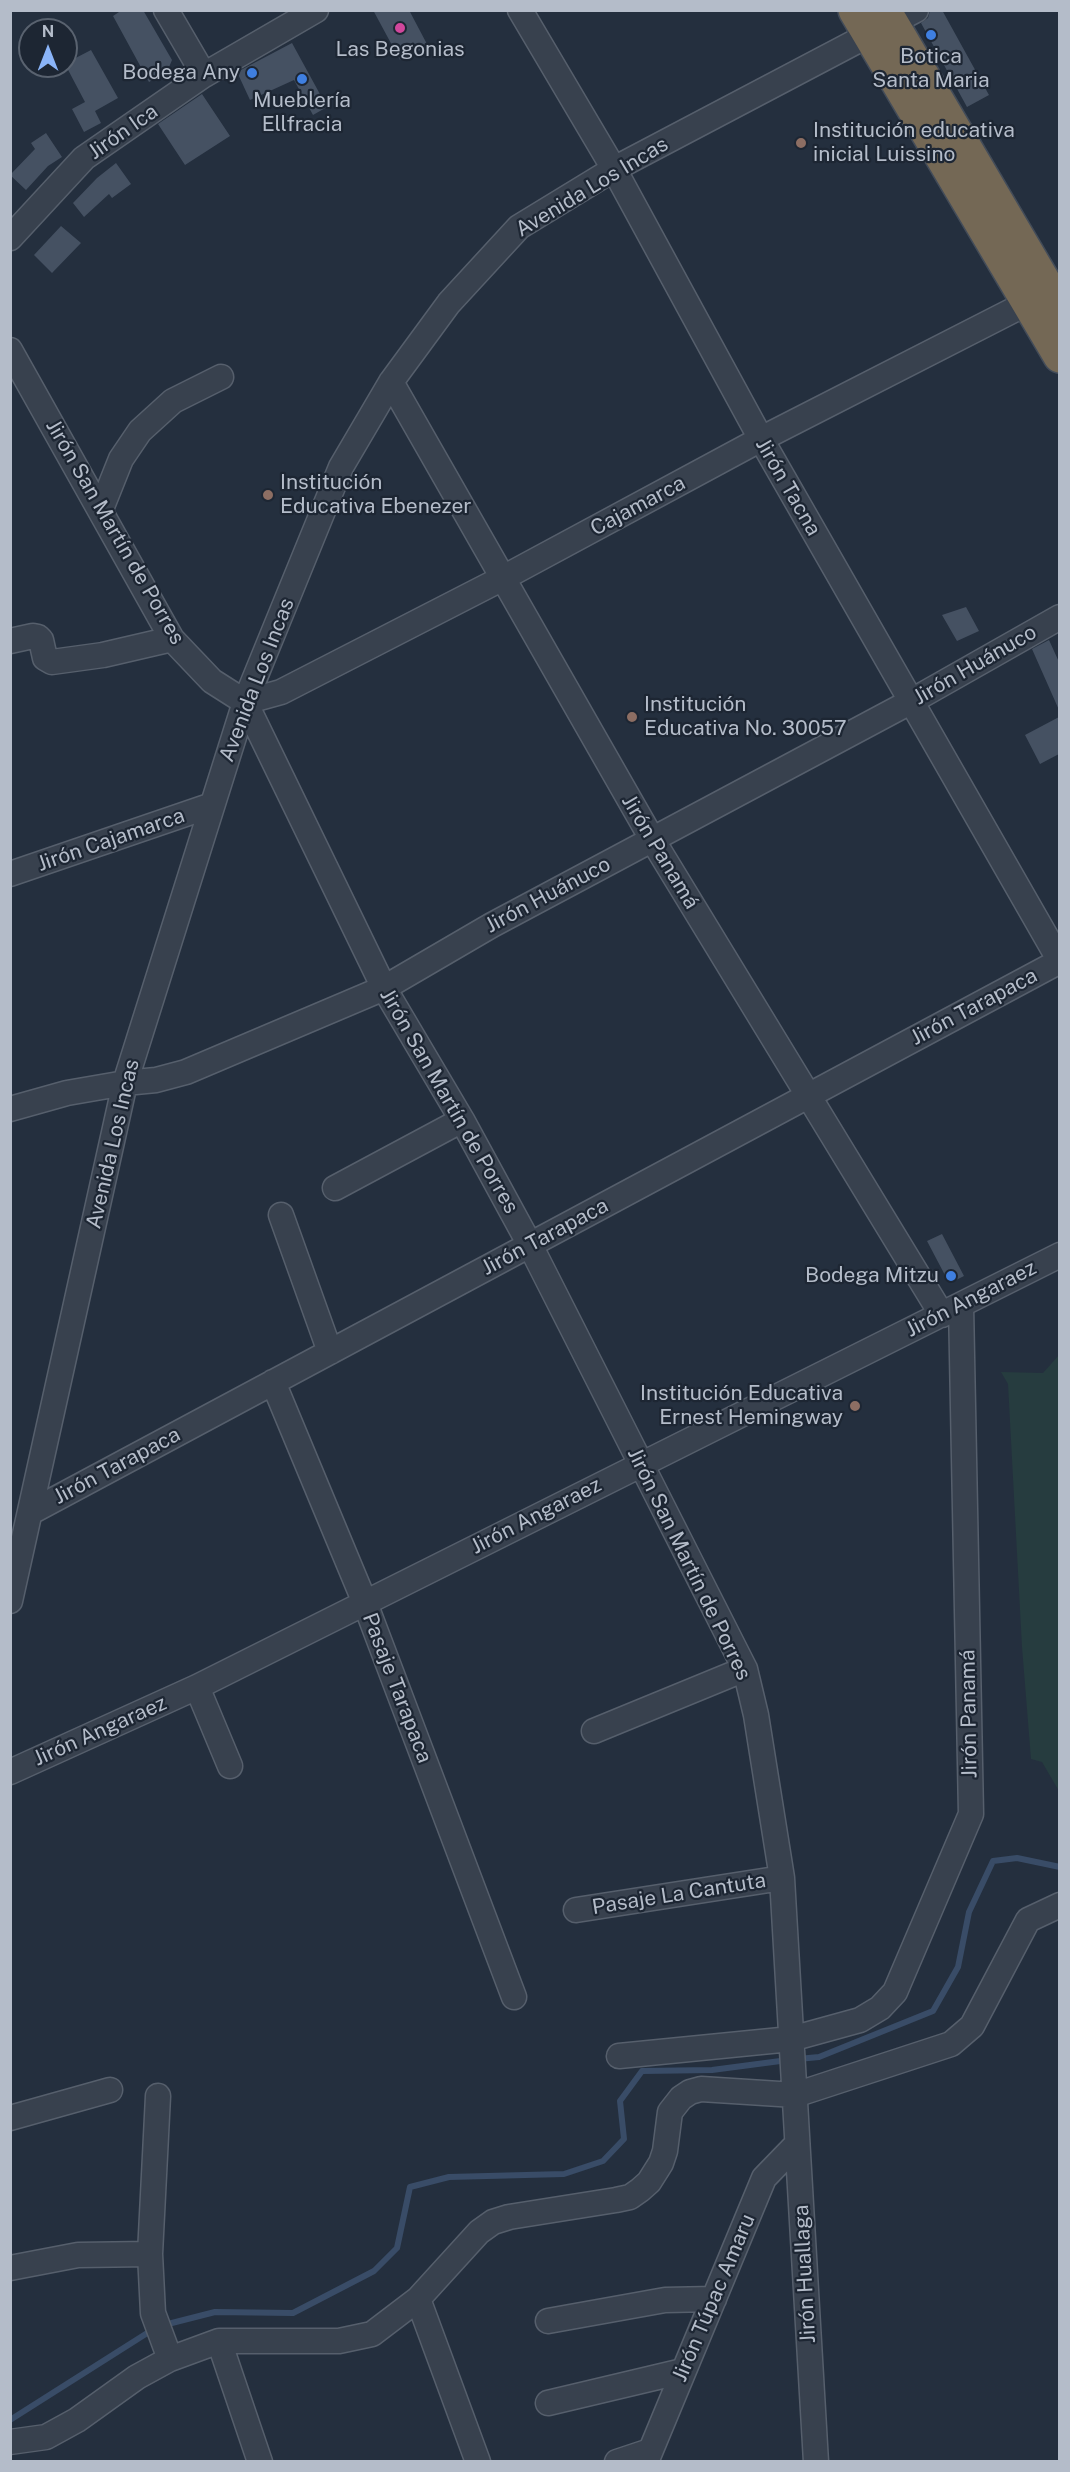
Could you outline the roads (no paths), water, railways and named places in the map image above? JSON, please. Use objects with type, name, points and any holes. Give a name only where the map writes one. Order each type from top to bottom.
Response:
[{"type":"highway","points":[[883,18],[1049,298],[1059,356]]},
{"type":"street","points":[[166,10],[204,75]]},
{"type":"street","name":"Jirón Ica","points":[[10,238],[84,158],[204,75],[316,10]]},
{"type":"street","name":"Jirón Tacna","points":[[520,10],[614,169],[761,439],[1059,961]]},
{"type":"street","name":"Avenida Los Incas","points":[[10,1600],[125,1083],[245,702],[341,467],[391,382],[449,303],[519,227],[614,169],[883,18]]},
{"type":"street","name":"Cajamarca","points":[[245,702],[281,692],[503,578],[761,439],[1049,298]]},
{"type":"street","name":"Jirón San Martín de Porres","points":[[10,350],[172,639],[212,681],[245,702],[384,988],[462,1120],[530,1245],[745,1669],[756,1715],[782,1878],[794,2091]]},
{"type":"street","points":[[101,509],[121,459],[140,431],[173,401],[221,376]]},
{"type":"street","name":"Jirón Panamá","points":[[391,382],[652,839],[808,1096],[951,1310],[971,1814],[895,1992],[880,2008],[860,2020],[791,2042],[619,2056]]},
{"type":"street","name":"Jirón Huánuco","points":[[10,1109],[67,1093],[156,1080],[186,1072],[384,988],[492,925],[910,702],[1059,617]]},
{"type":"street","points":[[10,641],[38,637],[41,640],[45,658],[52,662],[103,655],[172,639]]},
{"type":"street","name":"Jirón Cajamarca","points":[[10,874],[212,805]]},
{"type":"street","name":"Jirón Tarapaca","points":[[31,1512],[1059,961]]},
{"type":"street","points":[[335,1188],[462,1120]]},
{"type":"street","points":[[281,1215],[330,1352]]},
{"type":"street","name":"Jirón Angaraez","points":[[10,1772],[196,1687],[1059,1255]]},
{"type":"street","name":"Pasaje Tarapaca","points":[[273,1382],[365,1603],[514,1997]]},
{"type":"street","points":[[594,1731],[745,1669]]},
{"type":"street","points":[[196,1687],[230,1766]]},
{"type":"street","name":"Pasaje La Cantuta","points":[[576,1910],[782,1878]]},
{"type":"street","points":[[10,2442],[46,2436],[77,2420],[137,2377],[170,2359],[219,2341],[358,2339],[372,2334],[418,2300],[479,2232],[494,2222],[630,2197],[640,2190],[650,2182],[661,2163],[665,2151],[670,2112],[681,2098],[690,2092],[701,2089],[794,2091],[951,2044],[972,2026],[1028,1920],[1059,1905]]},
{"type":"street","points":[[10,2118],[110,2090]]},
{"type":"street","name":"Jirón Huallaga","points":[[794,2091],[816,2462]]},
{"type":"street","points":[[158,2096],[150,2254],[153,2313],[170,2359]]},
{"type":"street","name":"Jirón Túpac Amaru","points":[[648,2456],[764,2178],[797,2144]]},
{"type":"street","points":[[10,2268],[78,2254],[150,2254]]},
{"type":"street","points":[[548,2321],[664,2300],[714,2299]]},
{"type":"street","points":[[418,2300],[478,2462]]},
{"type":"street","points":[[219,2341],[260,2462]]},
{"type":"street","points":[[548,2403],[683,2371]]},
{"type":"street","points":[[617,2462],[648,2456]]},
{"type":"waterway","points":[[798,2059],[819,2057],[933,2011],[958,1967],[969,1912],[993,1861],[1017,1858],[1060,1867]]},
{"type":"waterway","points":[[164,2325],[215,2312],[293,2313],[374,2271],[397,2248],[410,2187],[449,2177],[564,2174],[603,2161],[624,2139],[620,2101],[642,2071],[712,2070],[788,2060]]},
{"type":"waterway","points":[[10,2420],[152,2330]]},
{"type":"place","name":"Las Begonias","points":[[400,28]]},
{"type":"place","name":"Botica Santa Maria","points":[[931,35]]},
{"type":"place","name":"Bodega Any","points":[[252,73]]},
{"type":"place","name":"Mueblería Ellfracia","points":[[302,79]]},
{"type":"place","name":"Institución educativa inicial Luissino","points":[[801,143]]},
{"type":"place","name":"Institución Educativa Ebenezer","points":[[268,495]]},
{"type":"place","name":"Institución Educativa No. 30057","points":[[632,717]]},
{"type":"place","name":"Bodega Mitzu","points":[[951,1276]]},
{"type":"place","name":"Institución Educativa Ernest Hemingway","points":[[855,1406]]}]
